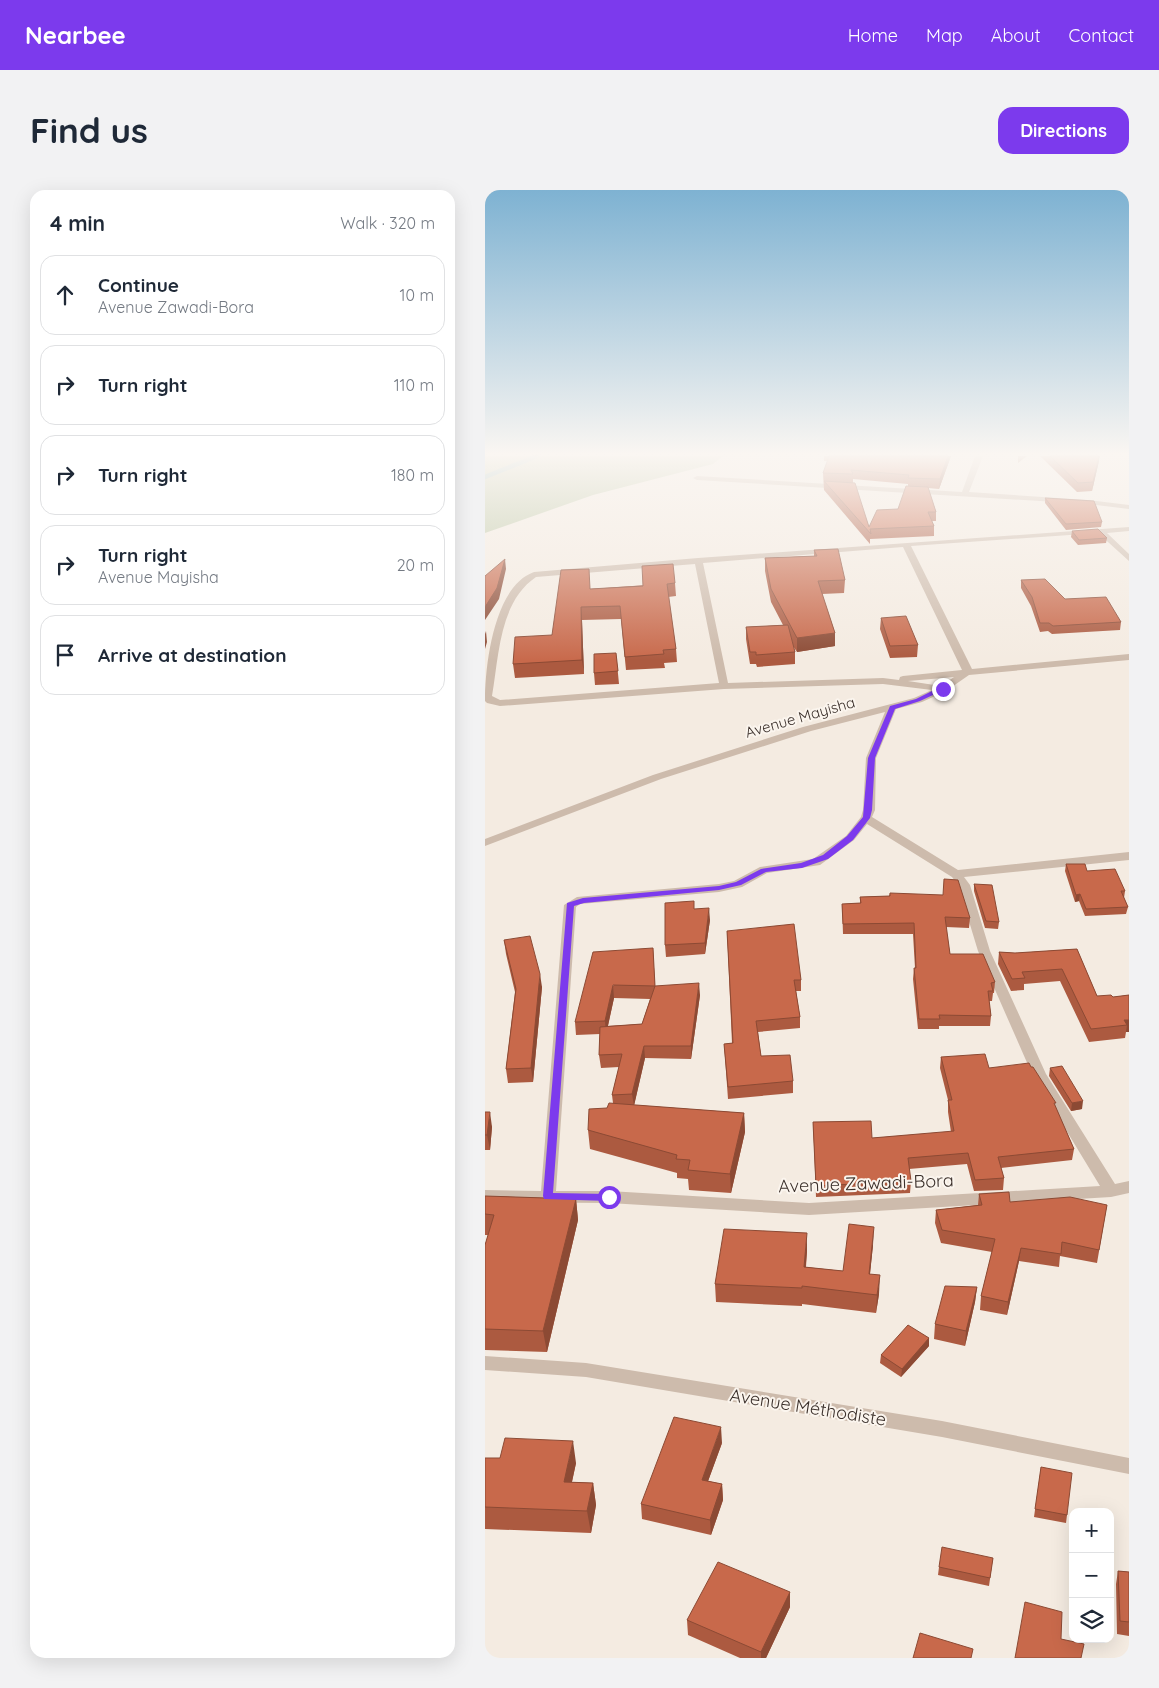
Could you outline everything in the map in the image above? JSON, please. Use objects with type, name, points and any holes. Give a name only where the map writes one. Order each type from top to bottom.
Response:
[{"type":"street","points":[[906,544],[968,672],[883,681],[724,686],[500,703],[491,701],[487,697],[502,614],[510,598],[530,577],[540,574],[906,544],[1129,529]]},
{"type":"street","points":[[1100,531],[1129,559]]},
{"type":"street","points":[[698,560],[724,686]]},
{"type":"street","name":"Avenue Mayisha","points":[[485,842],[666,774],[807,729],[918,700],[943,689],[968,672],[1129,657]]},
{"type":"street","points":[[883,681],[943,689]]},
{"type":"street","points":[[548,1196],[570,905],[583,901],[719,888],[738,884],[764,870],[816,862],[843,844],[867,818],[871,758],[880,741],[892,708]]},
{"type":"street","points":[[867,818],[956,874],[964,885],[984,951],[1039,1074],[1111,1191]]},
{"type":"street","points":[[956,874],[1129,856]]},
{"type":"street","name":"Avenue Zawadi-Bora","points":[[485,1196],[609,1197],[809,1209],[1111,1191],[1129,1188]]},
{"type":"street","name":"Avenue Méthodiste","points":[[485,1363],[586,1370],[942,1429],[1129,1466]]},
{"type":"green space","points":[[485,525],[509,525],[485,533]]},
{"type":"building","points":[[863,525],[868,525],[869,527],[870,525],[934,526],[870,529],[871,534]]},
{"type":"building","points":[[1098,529],[1107,538],[1079,540],[1072,531]]},
{"type":"building","points":[[838,549],[845,580],[818,581],[835,633],[797,638],[771,589],[765,558],[817,556],[814,550]]},
{"type":"building","points":[[505,559],[497,588],[485,607],[485,576]]},
{"type":"building","points":[[673,564],[675,583],[667,584],[676,649],[663,650],[664,654],[625,657],[620,606],[581,607],[582,660],[513,664],[515,637],[552,635],[561,570],[589,569],[590,589],[643,586],[642,566]]},
{"type":"building","points":[[1045,579],[1065,599],[1106,597],[1121,622],[1053,626],[1049,623],[1040,623],[1032,597],[1021,580]]},
{"type":"building","points":[[906,616],[918,645],[890,646],[881,618]]},
{"type":"building","points":[[788,625],[795,652],[756,655],[756,652],[750,652],[746,627]]},
{"type":"building","points":[[616,653],[618,671],[594,673],[594,654]]},
{"type":"building","points":[[1066,864],[1085,864],[1087,871],[1115,869],[1125,891],[1121,891],[1128,907],[1086,909],[1080,894],[1076,895]]},
{"type":"building","points":[[944,879],[958,880],[970,918],[945,917],[950,954],[983,954],[995,982],[991,983],[993,991],[988,991],[991,1016],[939,1015],[940,1019],[919,1019],[914,968],[916,968],[914,923],[843,924],[842,904],[861,903],[860,897],[890,896],[890,893],[943,895]]},
{"type":"building","points":[[974,884],[992,885],[999,922],[986,921]]},
{"type":"building","points":[[694,901],[694,909],[709,908],[705,943],[665,945],[665,903]]},
{"type":"building","points":[[794,924],[801,980],[794,980],[800,1017],[756,1021],[761,1056],[790,1055],[793,1081],[728,1087],[724,1044],[733,1043],[727,931]]},
{"type":"building","points":[[530,936],[540,974],[531,1068],[506,1069],[516,989],[504,940]]},
{"type":"building","points":[[653,948],[655,986],[613,985],[605,1021],[575,1022],[593,952]]},
{"type":"building","points":[[1077,949],[1097,996],[1129,995],[1129,1020],[1124,1020],[1127,1025],[1091,1029],[1062,969],[1022,972],[1025,978],[1012,979],[999,952],[1015,953]]},
{"type":"building","points":[[699,983],[691,1046],[644,1046],[632,1094],[612,1095],[622,1054],[599,1055],[600,1027],[642,1024],[655,986]]},
{"type":"building","points":[[985,1054],[989,1068],[1029,1063],[1033,1067],[1056,1103],[1054,1103],[1074,1149],[998,1157],[1004,1178],[975,1180],[968,1153],[908,1158],[911,1181],[816,1186],[813,1122],[871,1121],[872,1138],[954,1131],[948,1100],[952,1100],[941,1057]]},
{"type":"building","points":[[1062,1066],[1083,1101],[1072,1103],[1050,1068]]},
{"type":"building","points":[[609,1103],[744,1113],[730,1174],[688,1170],[690,1160],[676,1159],[677,1155],[588,1130],[589,1109],[607,1108]]},
{"type":"building","points":[[485,1112],[490,1112],[487,1135],[485,1135]]},
{"type":"building","points":[[1009,1192],[1010,1202],[1070,1197],[1107,1205],[1099,1250],[1062,1242],[1061,1254],[1021,1248],[1008,1302],[981,1296],[995,1239],[942,1230],[936,1210],[982,1205],[979,1194]]},
{"type":"building","points":[[485,1196],[576,1199],[543,1331],[485,1329],[485,1245],[494,1215],[485,1214]]},
{"type":"building","points":[[849,1224],[874,1227],[869,1274],[880,1275],[877,1295],[802,1286],[802,1288],[715,1284],[724,1229],[807,1233],[804,1267],[843,1271]]},
{"type":"building","points":[[945,1286],[977,1287],[966,1331],[935,1324]]},
{"type":"building","points":[[908,1325],[929,1338],[902,1369],[881,1355]]},
{"type":"building","points":[[674,1417],[721,1427],[702,1480],[722,1484],[710,1520],[641,1504]]},
{"type":"building","points":[[505,1438],[573,1441],[564,1482],[593,1483],[587,1511],[485,1507],[485,1458],[500,1458]]},
{"type":"building","points":[[1041,1467],[1072,1473],[1067,1515],[1035,1509]]},
{"type":"building","points":[[942,1547],[993,1558],[990,1578],[939,1567]]},
{"type":"building","points":[[718,1562],[790,1592],[761,1652],[687,1620]]},
{"type":"building","points":[[1118,1571],[1129,1572],[1129,1622],[1120,1621]]},
{"type":"building","points":[[1025,1602],[1062,1612],[1061,1639],[1069,1641],[1069,1643],[1084,1644],[1081,1658],[1015,1658]]},
{"type":"building","points":[[920,1633],[973,1649],[971,1658],[913,1658]]},
{"type":"route","points":[[609,1197],[548,1196],[570,905],[573,902],[730,886],[738,884],[764,870],[802,866],[825,857],[850,838],[867,818],[871,758],[880,741],[892,708],[918,700],[943,689]]}]
